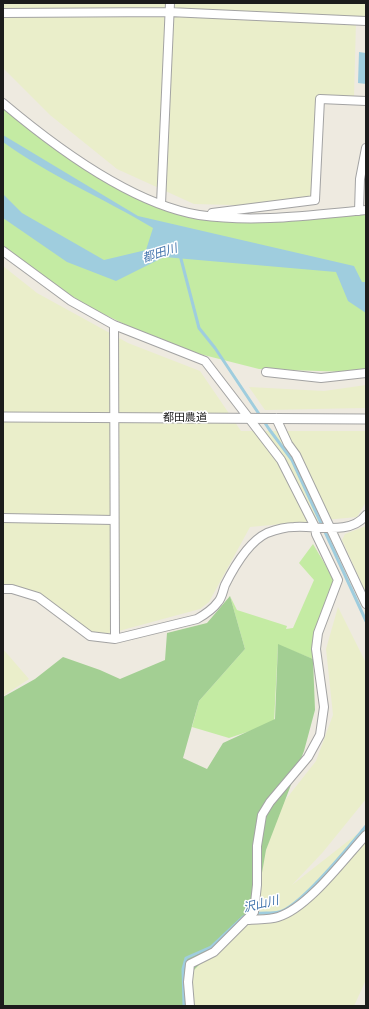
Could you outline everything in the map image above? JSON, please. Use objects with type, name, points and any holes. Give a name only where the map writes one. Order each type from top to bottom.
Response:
[{"type":"street","points":[[161,204],[170,3]]},
{"type":"street","points":[[3,13],[169,12],[366,22]]},
{"type":"street","points":[[198,214],[315,200],[320,99],[366,101]]},
{"type":"street","points":[[3,103],[40,132],[84,163],[131,190],[161,204],[198,214],[258,219],[362,210],[360,179],[366,148]]},
{"type":"street","points":[[3,251],[72,301],[114,325],[205,360],[252,418],[281,460],[324,528],[366,604]]},
{"type":"street","points":[[114,325],[115,639]]},
{"type":"street","points":[[266,372],[321,378],[366,374]]},
{"type":"street","name":"都田農道","points":[[3,417],[366,419]]},
{"type":"street","points":[[272,418],[296,455],[324,528]]},
{"type":"street","points":[[3,518],[114,520]]},
{"type":"street","points":[[3,589],[12,589],[38,597],[90,636],[115,639],[197,619],[219,602],[236,565],[254,541],[266,534],[278,529],[293,527],[324,528],[364,519]]},
{"type":"street","points":[[190,1006],[188,982],[190,964],[214,952],[250,916],[257,885],[257,846],[262,815],[270,802],[315,746],[323,721],[324,707],[316,649],[318,633],[338,580],[316,534],[324,528]]},
{"type":"street","points":[[250,916],[278,918],[292,911],[314,893],[366,835]]},
{"type":"green space","points":[[3,3],[366,3],[366,20],[356,21],[354,98],[321,99],[315,200],[269,206],[194,204],[117,169],[50,115],[3,68]]},
{"type":"green space","points":[[3,106],[99,172],[186,212],[213,220],[366,213],[366,369],[349,372],[259,369],[172,347],[91,308],[32,271],[3,245]]},
{"type":"green space","points":[[3,266],[37,293],[128,343],[200,371],[241,431],[366,431],[366,502],[357,517],[250,527],[209,602],[200,609],[115,632],[90,636],[26,589],[3,590]]},
{"type":"green space","points":[[366,385],[366,408],[265,410],[249,387],[324,391]]},
{"type":"green space","points":[[366,526],[366,593],[342,540],[345,534]]},
{"type":"green space","points":[[313,544],[335,581],[314,640],[313,659],[278,645],[274,723],[229,738],[192,727],[199,701],[245,649],[230,596],[237,610],[287,626],[286,629],[293,628],[314,580],[299,563]]},
{"type":"green space","points":[[230,596],[245,649],[199,701],[183,758],[207,769],[223,743],[275,719],[278,644],[313,659],[315,710],[304,751],[266,850],[256,907],[190,974],[192,1006],[3,1006],[3,697],[35,679],[63,657],[120,679],[165,660],[167,633],[207,623]]},
{"type":"green space","points":[[338,607],[366,663],[366,799],[323,852],[292,885],[366,827],[366,980],[354,1006],[192,1006],[188,978],[195,963],[270,903],[257,898],[265,854],[279,808],[316,761],[333,715],[326,649]]},
{"type":"green space","points":[[3,649],[29,679],[3,696]]},
{"type":"water","points":[[359,52],[366,53],[366,84],[358,83]]},
{"type":"water","name":"都田川","points":[[3,135],[138,216],[354,266],[362,282],[366,282],[366,313],[348,301],[336,272],[164,257],[116,281],[67,262],[3,218],[3,194],[22,213],[104,260],[146,250],[153,228],[39,166],[3,142]]},
{"type":"waterway","name":"都田川","points":[[180,255],[199,328],[215,348],[269,429],[292,460],[366,621]]},
{"type":"waterway","name":"沢山川","points":[[254,914],[279,912],[288,908],[312,888],[366,826]]},
{"type":"waterway","name":"沢山川","points":[[184,1006],[183,969],[186,958],[211,947],[247,915]]}]
